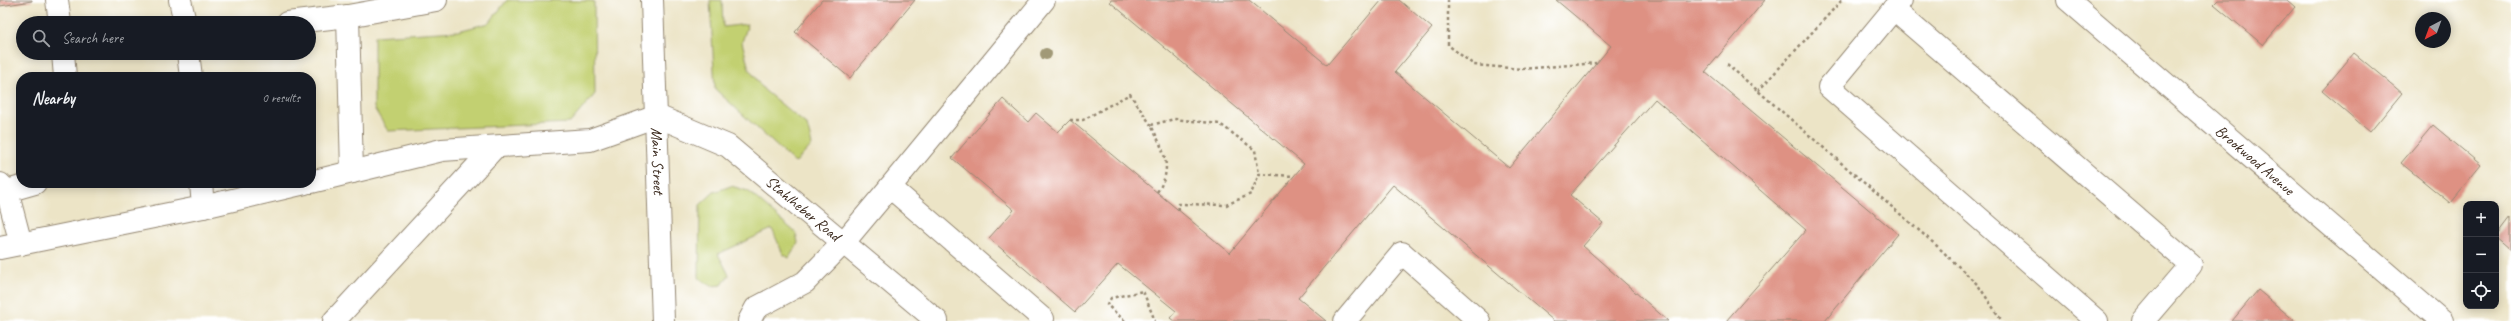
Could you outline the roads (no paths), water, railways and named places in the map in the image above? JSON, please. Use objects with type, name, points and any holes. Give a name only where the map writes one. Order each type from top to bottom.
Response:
[{"type":"street","points":[[57,0],[59,16]]},
{"type":"street","points":[[180,0],[183,16]]},
{"type":"street","points":[[316,20],[348,16],[436,0]]},
{"type":"street","name":"Main Street","points":[[652,0],[663,321]]},
{"type":"street","points":[[750,321],[756,308],[805,282],[844,242],[1044,0]]},
{"type":"street","name":"Brookwood Avenue","points":[[2068,0],[2442,321]]},
{"type":"street","points":[[2097,321],[1829,87],[1897,5],[2191,265],[2143,321]]},
{"type":"street","points":[[348,16],[352,172]]},
{"type":"street","points":[[64,60],[65,72]]},
{"type":"street","points":[[189,60],[190,72]]},
{"type":"street","points":[[316,181],[442,150],[590,140],[657,116]]},
{"type":"street","name":"Stahlheber Road","points":[[657,116],[728,146],[937,321]]},
{"type":"street","points":[[334,321],[495,147]]},
{"type":"street","points":[[16,186],[3,188],[21,244]]},
{"type":"street","points":[[890,187],[1043,319],[1041,321]]},
{"type":"street","points":[[201,188],[203,207]]},
{"type":"street","points":[[0,248],[203,207],[284,188]]},
{"type":"street","points":[[1345,321],[1402,253],[1479,321]]}]
